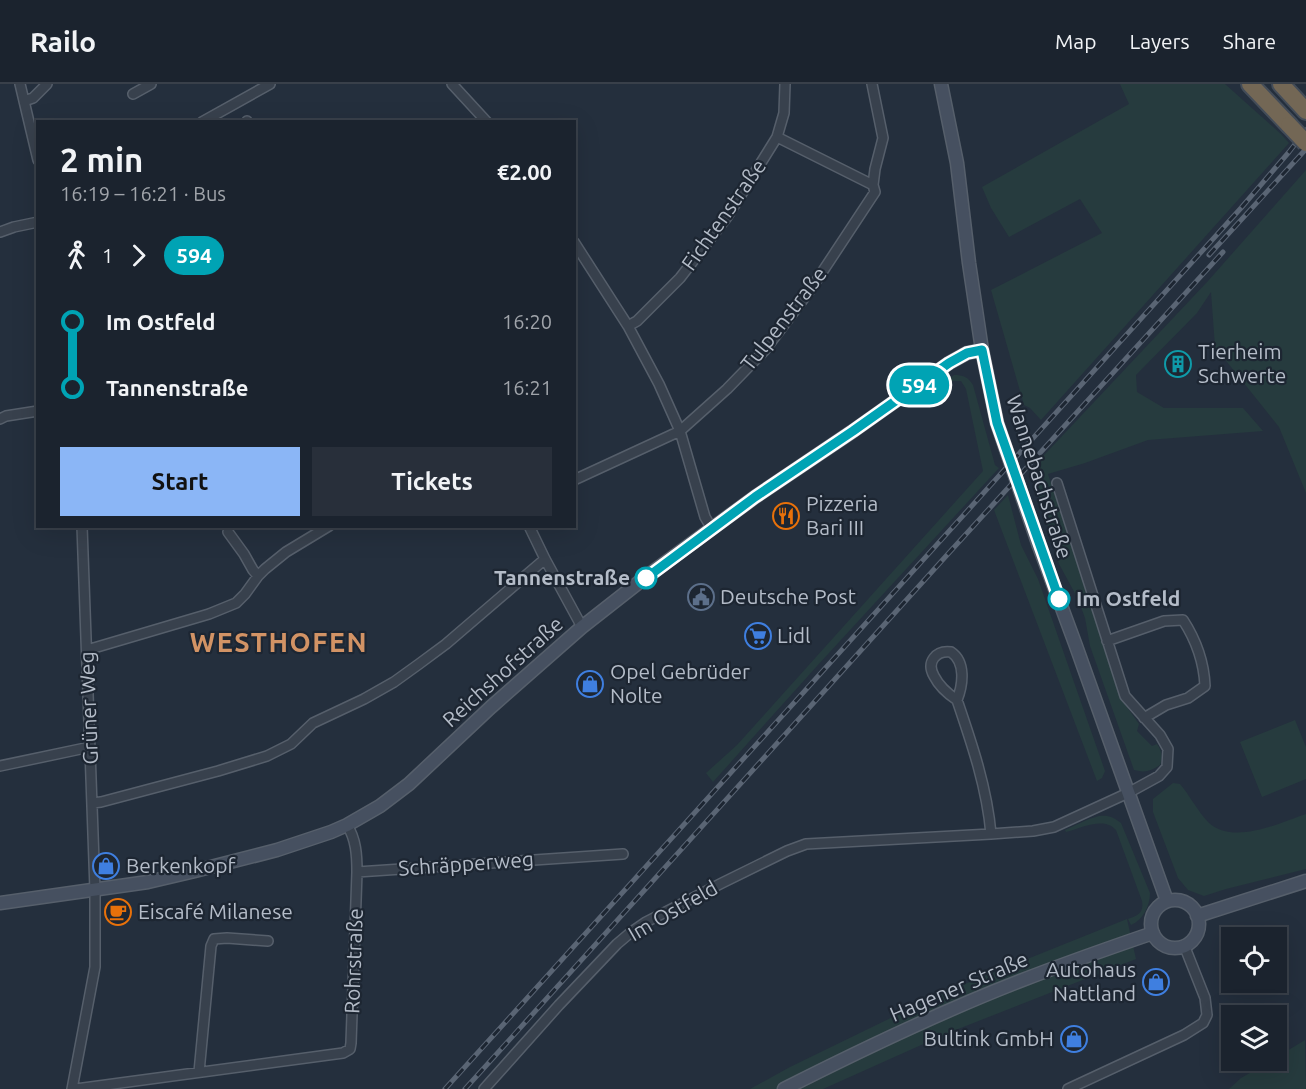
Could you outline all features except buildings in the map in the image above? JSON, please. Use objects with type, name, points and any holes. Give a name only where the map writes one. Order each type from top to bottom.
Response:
[{"type":"highway","points":[[1250,84],[1306,143]]},
{"type":"highway","points":[[1281,84],[1305,109]]},
{"type":"main road","name":"Wannebachstraße","points":[[941,84],[957,164],[982,350],[997,423],[1167,902]]},
{"type":"main road","name":"Reichshofstraße","points":[[0,903],[148,882],[277,850],[347,825],[380,806],[409,784],[491,707],[582,627],[712,529],[949,363],[967,353],[982,350]]},
{"type":"main road","points":[[1197,916],[1306,880]]},
{"type":"main road","points":[[1177,900],[1186,903],[1197,916],[1198,930],[1190,942],[1184,945],[1169,947],[1162,944],[1153,933],[1151,926],[1155,911],[1167,902],[1177,900]]},
{"type":"main road","name":"Hagener Straße","points":[[784,1089],[850,1055],[1020,981],[1153,933]]},
{"type":"street","points":[[20,84],[36,152]]},
{"type":"street","points":[[24,101],[33,98],[46,84]]},
{"type":"street","points":[[133,94],[151,84]]},
{"type":"street","points":[[206,120],[270,84]]},
{"type":"street","points":[[452,84],[484,118]]},
{"type":"street","name":"Fichtenstraße","points":[[628,326],[637,321],[680,278],[727,217],[777,137],[784,113],[785,84]]},
{"type":"street","points":[[777,137],[873,185],[883,138],[872,84]]},
{"type":"street","name":"Tulpenstraße","points":[[576,479],[680,431],[727,388],[765,350],[811,289],[875,192],[873,185]]},
{"type":"street","points":[[0,232],[36,222]]},
{"type":"street","points":[[576,245],[628,326],[659,384],[680,431],[705,517],[712,529]]},
{"type":"street","points":[[0,419],[36,411]]},
{"type":"street","points":[[1058,483],[1107,641],[1125,696],[1144,718],[1166,705],[1188,698],[1205,686],[1204,670],[1192,634],[1183,620],[1164,621],[1107,641]]},
{"type":"street","name":"Grüner Weg","points":[[74,1089],[95,967],[92,803],[82,528]]},
{"type":"street","points":[[87,650],[236,603],[258,576],[286,552],[326,528]]},
{"type":"street","points":[[530,528],[544,559],[582,627]]},
{"type":"street","points":[[228,532],[258,576]]},
{"type":"street","points":[[92,803],[218,771],[267,756],[291,744],[314,723],[364,699],[419,664],[446,644],[544,559]]},
{"type":"street","points":[[957,700],[947,693],[934,677],[931,664],[933,657],[940,652],[951,652],[961,664],[961,689],[957,700],[984,787],[992,834]]},
{"type":"street","name":"Im Ostfeld","points":[[484,1089],[559,1005],[626,936],[646,922],[787,851],[806,844],[992,834],[1051,828],[1128,793],[1159,776],[1167,767],[1168,749],[1160,735],[1144,718]]},
{"type":"street","points":[[0,766],[90,747]]},
{"type":"street","points":[[347,825],[352,833],[357,852],[357,872]]},
{"type":"street","name":"Schräpperweg","points":[[357,872],[623,854]]},
{"type":"street","name":"Rohrstraße","points":[[199,1072],[343,1053],[350,1049],[357,872]]},
{"type":"street","points":[[74,1089],[199,1072],[211,946],[214,939],[268,941]]},
{"type":"street","points":[[1068,1089],[1184,1035],[1203,1023],[1207,1015],[1205,998],[1184,945]]},
{"type":"green space","points":[[1120,84],[1225,84],[1289,143],[1041,420],[1024,405],[991,290],[1102,233],[1080,199],[1009,237],[991,208],[982,187],[1129,104]]},
{"type":"green space","points":[[1306,170],[1306,493],[1279,427],[1215,347],[1211,292],[1197,313],[1136,375],[1137,392],[1164,408],[1243,408],[1263,431],[1148,440],[1048,474],[1122,700],[1139,724],[1137,731],[1152,746],[1157,744],[1161,752],[1160,765],[1154,769],[1134,770],[1090,646],[1085,618],[1078,599],[1059,564],[1031,469],[1208,281]]},
{"type":"green space","points":[[954,375],[965,377],[973,385],[995,465],[999,468],[713,782],[706,773],[737,745],[983,471],[966,389],[961,381],[947,381]]},
{"type":"green space","points":[[1008,495],[1021,545],[1038,579],[1105,771],[1102,778],[1097,781],[994,510]]},
{"type":"green space","points":[[1295,720],[1306,747],[1306,779],[1262,797],[1240,742]]},
{"type":"green space","points":[[1173,783],[1180,784],[1208,822],[1218,829],[1230,832],[1270,827],[1306,814],[1306,869],[1204,896],[1188,890],[1178,878],[1153,812],[1153,799]]},
{"type":"green space","points":[[1099,816],[1111,817],[1121,823],[1150,893],[1145,912],[1131,925],[1128,919],[1140,913],[1142,901],[1116,830],[1099,823],[1066,832],[1065,830]]},
{"type":"green space","points":[[1127,919],[1136,959],[948,1033],[823,1089],[750,1089],[940,994]]},
{"type":"green space","points":[[1305,1040],[1306,1089],[1229,1089],[1253,1071],[1287,1071],[1287,1051]]},
{"type":"railway","points":[[445,1089],[1241,208],[1306,130]]},
{"type":"railway","points":[[1209,255],[1306,149]]},
{"type":"railway","points":[[465,1089],[1223,252]]},
{"type":"bus line","name":"594","points":[[646,578],[755,497],[949,363],[967,353],[982,350],[997,423],[1059,599]]},
{"type":"place","name":"Tierheim Schwerte","points":[[1178,364]]},
{"type":"place","name":"Pizzeria Bari III","points":[[786,516]]},
{"type":"place","name":"Tannenstraße","points":[[646,578]]},
{"type":"place","name":"Deutsche Post","points":[[701,597]]},
{"type":"place","name":"Im Ostfeld","points":[[1059,599]]},
{"type":"place","name":"Lidl","points":[[758,636]]},
{"type":"place","name":"Opel Gebrüder Nolte","points":[[590,684]]},
{"type":"place","name":"Berkenkopf","points":[[106,866]]},
{"type":"place","name":"Eiscafé Milanese","points":[[118,912]]},
{"type":"place","name":"Autohaus Nattland","points":[[1156,982]]},
{"type":"place","name":"Bultink GmbH","points":[[1074,1039]]},
{"type":"district","name":"WESTHOFEN","points":[[279,643]]}]
